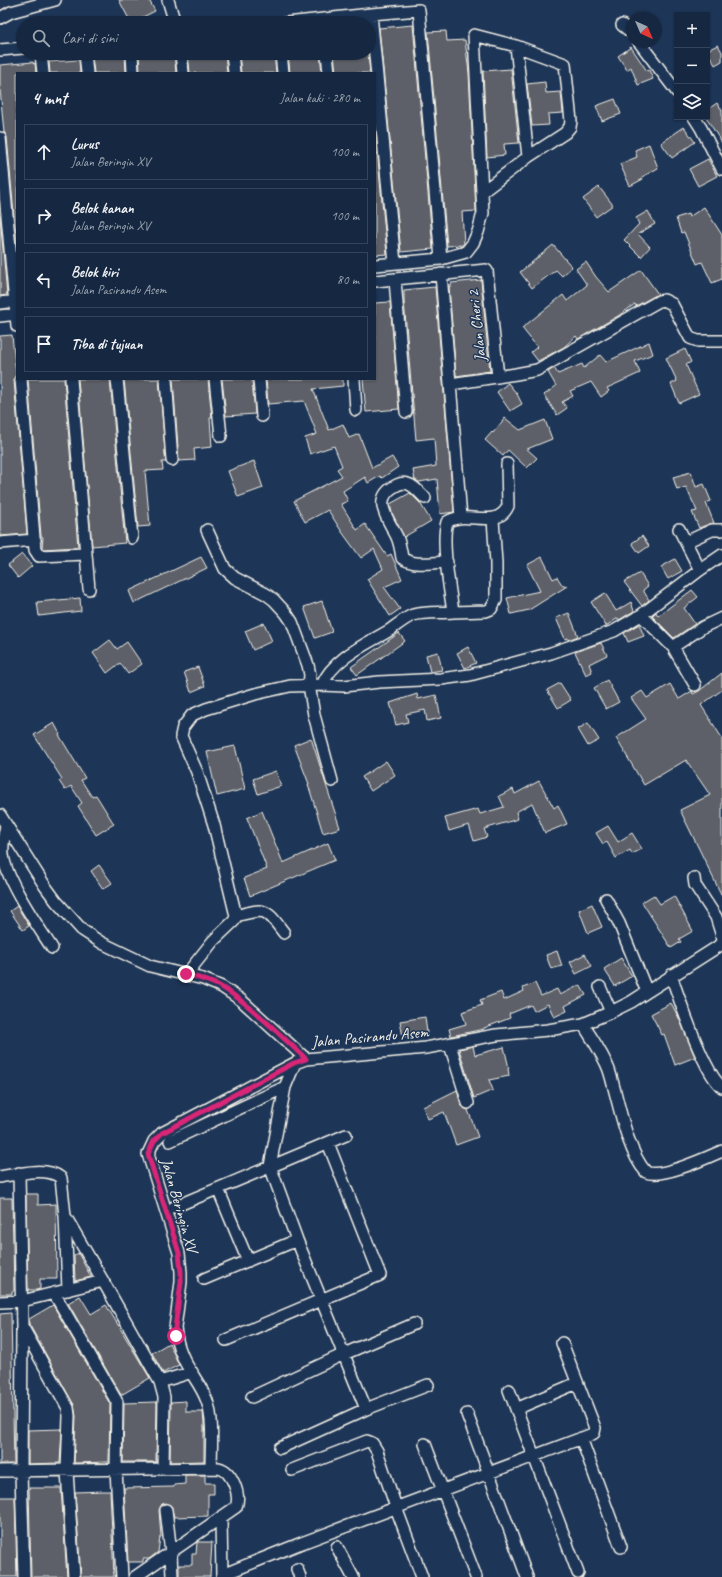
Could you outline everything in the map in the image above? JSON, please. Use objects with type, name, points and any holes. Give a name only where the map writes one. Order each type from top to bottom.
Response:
[{"type":"street","points":[[0,18],[11,12],[55,0]]},
{"type":"street","points":[[168,0],[173,16]]},
{"type":"street","points":[[358,16],[419,10],[441,259]]},
{"type":"street","points":[[622,25],[626,28]]},
{"type":"street","points":[[376,265],[441,259],[466,252],[473,243],[478,232],[483,213],[474,35],[516,46],[565,64],[571,121],[570,127],[565,133],[528,157],[482,192]]},
{"type":"street","points":[[516,46],[528,157]]},
{"type":"street","points":[[644,48],[674,88]]},
{"type":"street","points":[[0,50],[16,49]]},
{"type":"street","points":[[42,60],[43,72]]},
{"type":"street","points":[[86,60],[87,72]]},
{"type":"street","points":[[132,60],[133,72]]},
{"type":"street","points":[[181,60],[183,72]]},
{"type":"street","points":[[233,60],[234,72]]},
{"type":"street","points":[[282,60],[283,72]]},
{"type":"street","points":[[328,60],[329,72]]},
{"type":"street","points":[[375,60],[395,263]]},
{"type":"street","points":[[696,120],[722,169]]},
{"type":"street","points":[[0,138],[16,301],[16,314],[0,316]]},
{"type":"street","name":"Jalan Cheri 2","points":[[441,274],[487,271],[498,377]]},
{"type":"street","points":[[376,281],[441,274],[461,517]]},
{"type":"street","points":[[395,280],[406,412]]},
{"type":"street","points":[[451,384],[537,370],[659,301],[664,300],[672,304],[690,338],[698,342],[722,341]]},
{"type":"street","points":[[0,303],[16,301]]},
{"type":"street","points":[[21,380],[35,550],[39,556],[86,554]]},
{"type":"street","points":[[71,380],[89,589]]},
{"type":"street","points":[[117,380],[132,538]]},
{"type":"street","points":[[166,380],[172,460]]},
{"type":"street","points":[[215,380],[222,436]]},
{"type":"street","points":[[259,380],[262,416]]},
{"type":"street","points":[[354,380],[356,410]]},
{"type":"street","points":[[453,612],[447,562],[447,522],[461,517],[492,519],[500,517],[508,506],[507,464]]},
{"type":"street","points":[[425,498],[413,485],[403,483],[397,485],[388,492],[383,498],[382,507],[398,539],[402,558],[408,562],[418,563],[447,562]]},
{"type":"street","points":[[322,685],[325,678],[334,667],[361,645],[412,616],[453,612],[486,612],[491,609],[496,600],[496,563],[492,519]]},
{"type":"street","points":[[679,529],[700,570]]},
{"type":"street","points":[[207,530],[228,573],[266,594],[279,605],[292,622],[308,665],[310,675],[309,685],[320,739],[332,781]]},
{"type":"street","points":[[686,542],[712,530],[722,530]]},
{"type":"street","points":[[0,543],[35,540]]},
{"type":"street","points":[[186,974],[213,941],[234,921],[236,916],[214,825],[197,772],[181,736],[183,727],[192,715],[206,709],[273,689],[309,685],[344,686],[379,682],[441,679],[470,675],[551,653],[614,631],[641,615],[722,555]]},
{"type":"street","points":[[641,615],[673,648],[695,686]]},
{"type":"street","points":[[673,648],[703,627],[722,618]]},
{"type":"street","name":"Jalan Pasirandu Asem","points":[[0,815],[56,901],[82,930],[102,944],[150,966],[186,974],[222,987],[241,1000],[306,1059],[382,1053],[450,1045],[496,1035],[548,1030],[583,1024],[611,1012],[647,992],[671,975],[722,944]]},
{"type":"street","points":[[6,826],[3,853],[9,873],[26,907],[52,948]]},
{"type":"street","points":[[694,878],[695,886],[716,917],[722,936]]},
{"type":"street","points":[[606,899],[619,924],[647,992]]},
{"type":"street","points":[[236,916],[252,911],[262,910],[270,914],[284,933]]},
{"type":"street","points":[[671,975],[688,1022],[707,1066],[719,1085],[722,1087]]},
{"type":"street","points":[[600,986],[611,1012]]},
{"type":"street","points":[[583,1024],[609,1070],[616,1099],[631,1144],[646,1172],[656,1174],[674,1170],[722,1151]]},
{"type":"street","points":[[450,1045],[468,1103]]},
{"type":"street","name":"Jalan Beringin XV","points":[[210,1468],[211,1415],[208,1402],[182,1355],[175,1328],[181,1282],[179,1253],[148,1154],[154,1141],[162,1133],[294,1063],[306,1059]]},
{"type":"street","points":[[294,1063],[285,1087],[270,1166],[297,1240],[366,1409]]},
{"type":"street","points":[[170,1141],[285,1087]]},
{"type":"street","points":[[174,1207],[346,1135]]},
{"type":"street","points":[[226,1340],[381,1275],[328,1143]]},
{"type":"street","points":[[0,1177],[19,1173],[49,1171],[61,1178],[65,1216],[68,1290]]},
{"type":"street","points":[[19,1173],[22,1301],[21,1472],[24,1577]]},
{"type":"street","points":[[218,1189],[248,1261]]},
{"type":"street","points":[[65,1216],[160,1382],[164,1397],[163,1469]]},
{"type":"street","points":[[204,1279],[297,1240]]},
{"type":"street","points":[[0,1302],[22,1301],[103,1281]]},
{"type":"street","points":[[54,1293],[117,1402],[116,1470],[122,1577]]},
{"type":"street","points":[[252,1397],[344,1354],[414,1324]]},
{"type":"street","points":[[22,1327],[68,1408],[67,1471],[74,1577]]},
{"type":"street","points":[[221,1518],[222,1576],[594,1433],[595,1428],[562,1343]]},
{"type":"street","points":[[160,1382],[192,1372]]},
{"type":"street","points":[[516,1408],[577,1383]]},
{"type":"street","points":[[280,1448],[366,1409],[428,1385]]},
{"type":"street","points":[[510,1390],[578,1573]]},
{"type":"street","points":[[467,1414],[527,1577]]},
{"type":"street","points":[[581,1438],[621,1547]]},
{"type":"street","points":[[292,1470],[367,1441],[370,1442],[377,1451],[396,1508],[422,1577]]},
{"type":"street","points":[[425,1444],[476,1577]]},
{"type":"street","points":[[0,1471],[21,1472],[210,1468],[219,1468],[225,1471],[229,1476],[238,1496],[236,1507],[135,1577]]},
{"type":"street","points":[[166,1510],[172,1577]]},
{"type":"street","points":[[337,1547],[353,1577]]},
{"type":"building","points":[[119,0],[149,0],[155,11],[145,16],[127,16]]},
{"type":"building","points":[[413,25],[433,249],[401,252],[379,28]]},
{"type":"building","points":[[446,31],[447,41],[465,40],[469,73],[476,211],[462,212],[463,245],[447,246],[428,32]]},
{"type":"building","points":[[718,45],[722,52],[722,61],[715,65],[710,56],[710,49]]},
{"type":"building","points":[[632,48],[647,71],[649,70],[653,79],[638,85],[631,67],[627,70],[618,56]]},
{"type":"building","points":[[79,60],[80,72],[50,72],[49,62]]},
{"type":"building","points":[[92,60],[125,60],[126,72],[94,72]]},
{"type":"building","points":[[139,60],[175,60],[176,72],[140,72]]},
{"type":"building","points":[[189,60],[226,60],[227,72],[190,72]]},
{"type":"building","points":[[240,60],[275,60],[276,72],[241,72]]},
{"type":"building","points":[[289,60],[321,60],[322,72],[290,72]]},
{"type":"building","points":[[335,60],[369,60],[370,72],[336,72]]},
{"type":"building","points":[[33,62],[33,64],[35,63],[36,72],[16,72],[16,237],[7,137],[4,132],[3,122],[0,89],[0,65]]},
{"type":"building","points":[[511,69],[519,143],[504,144],[505,155],[487,157],[483,71]]},
{"type":"building","points":[[545,82],[546,93],[561,92],[563,113],[548,114],[549,125],[532,126],[527,84]]},
{"type":"building","points":[[615,99],[621,114],[602,121],[596,106]]},
{"type":"building","points":[[717,103],[722,110],[722,143],[708,120],[710,120],[710,108]]},
{"type":"building","points":[[684,127],[695,142],[672,158],[661,143]]},
{"type":"building","points":[[376,138],[387,254],[376,255]]},
{"type":"building","points":[[649,144],[658,168],[630,186],[620,164],[637,157],[635,150]]},
{"type":"building","points":[[708,159],[717,176],[698,186],[689,169]]},
{"type":"building","points":[[599,187],[613,205],[596,217],[583,199]]},
{"type":"building","points":[[704,207],[722,235],[722,279],[712,283],[702,262],[697,264],[684,232],[681,233],[676,218],[688,214],[689,217]]},
{"type":"building","points":[[648,211],[655,224],[638,234],[650,247],[641,257],[624,240],[639,224],[636,218]]},
{"type":"building","points":[[0,216],[7,295],[0,296]]},
{"type":"building","points":[[553,245],[572,267],[562,276],[556,270],[532,288],[520,272]]},
{"type":"building","points":[[586,262],[609,292],[641,270],[658,294],[636,306],[635,304],[618,316],[578,339],[576,336],[564,347],[538,361],[531,352],[537,347],[522,328],[563,295],[567,301],[587,285],[576,269]]},
{"type":"building","points":[[481,280],[490,371],[456,376],[449,286],[451,286],[451,283]]},
{"type":"building","points":[[435,287],[454,512],[440,514],[437,479],[419,482],[415,480],[413,470],[436,466],[434,438],[416,440],[404,301],[404,290]]},
{"type":"building","points":[[390,302],[399,409],[366,412],[363,380],[376,380],[376,303]]},
{"type":"building","points":[[12,335],[16,375],[14,380],[27,534],[0,536],[0,336]]},
{"type":"building","points":[[649,342],[653,354],[635,361],[640,373],[607,388],[609,391],[601,397],[591,382],[570,391],[573,396],[562,402],[567,408],[557,415],[544,395],[556,386],[548,372],[554,368],[558,374],[582,364],[584,368],[600,355],[606,362]]},
{"type":"building","points":[[685,349],[691,362],[686,365],[699,394],[679,403],[671,384],[677,381],[666,358]]},
{"type":"building","points":[[28,380],[64,380],[78,547],[43,549],[43,537],[41,536]]},
{"type":"building","points":[[78,380],[110,380],[125,543],[92,546]]},
{"type":"building","points":[[124,380],[159,380],[166,462],[162,462],[163,470],[145,471],[150,526],[138,527]]},
{"type":"building","points":[[173,380],[208,380],[212,418],[210,418],[212,447],[194,449],[195,460],[179,461]]},
{"type":"building","points":[[222,380],[252,380],[255,414],[226,416]]},
{"type":"building","points":[[266,380],[343,380],[343,386],[313,389],[329,430],[343,424],[349,438],[359,434],[372,468],[392,457],[398,467],[382,478],[380,476],[368,483],[365,477],[343,491],[348,501],[341,504],[357,530],[365,524],[387,556],[391,554],[402,579],[384,587],[400,609],[390,616],[367,579],[383,569],[374,549],[361,558],[328,510],[305,522],[294,501],[342,476],[337,469],[342,466],[334,446],[310,454],[305,438],[317,434],[304,401],[268,404]]},
{"type":"building","points":[[508,383],[517,394],[522,404],[510,411],[497,392]]},
{"type":"building","points":[[505,418],[520,430],[545,420],[552,439],[527,449],[537,458],[527,468],[508,450],[503,456],[485,440],[492,432],[493,433]]},
{"type":"building","points":[[254,461],[263,488],[238,497],[228,471]]},
{"type":"building","points":[[691,472],[696,487],[704,484],[711,501],[706,503],[714,523],[699,528],[692,512],[697,511],[686,487],[677,490],[673,477]]},
{"type":"building","points":[[410,493],[420,503],[431,521],[404,537],[392,513],[390,504]]},
{"type":"building","points":[[642,536],[649,546],[639,553],[632,543]]},
{"type":"building","points":[[22,554],[32,566],[18,578],[8,565]]},
{"type":"building","points":[[201,557],[207,568],[134,603],[129,591]]},
{"type":"building","points":[[542,557],[553,579],[557,577],[563,586],[567,586],[529,610],[511,614],[507,598],[540,591],[527,565]]},
{"type":"building","points":[[675,559],[682,571],[668,579],[661,567]]},
{"type":"building","points":[[640,573],[648,586],[643,590],[649,600],[642,606],[624,582]]},
{"type":"building","points":[[692,590],[698,597],[684,608],[695,624],[674,638],[652,616],[656,612],[658,616]]},
{"type":"building","points":[[605,593],[616,611],[631,602],[634,611],[619,620],[618,618],[606,626],[591,602]]},
{"type":"building","points":[[80,598],[81,611],[39,616],[37,602]]},
{"type":"building","points":[[322,601],[332,632],[315,638],[304,607]]},
{"type":"building","points":[[569,613],[578,636],[568,640],[568,638],[565,639],[556,618]]},
{"type":"building","points":[[264,623],[272,641],[253,650],[245,631]]},
{"type":"building","points":[[639,624],[644,636],[628,642],[624,633]]},
{"type":"building","points":[[399,633],[405,641],[357,675],[351,667]]},
{"type":"building","points":[[110,640],[117,649],[127,642],[142,664],[128,674],[120,663],[107,673],[93,653]]},
{"type":"building","points":[[601,643],[607,655],[589,664],[592,672],[586,675],[575,652]]},
{"type":"building","points":[[468,647],[476,663],[465,668],[457,653]]},
{"type":"building","points":[[438,652],[442,670],[430,672],[426,655]]},
{"type":"building","points":[[198,667],[205,686],[191,692],[184,672]]},
{"type":"building","points":[[722,673],[722,690],[701,705],[722,738],[722,896],[680,810],[710,795],[686,760],[644,785],[616,738],[646,719],[631,698],[642,691],[647,698],[670,684],[679,699],[692,691],[693,694],[699,691]]},
{"type":"building","points":[[607,680],[619,702],[606,709],[594,688]]},
{"type":"building","points":[[560,683],[571,700],[558,708],[547,690]]},
{"type":"building","points":[[417,694],[418,699],[436,695],[441,718],[427,721],[425,710],[406,714],[408,722],[396,725],[390,703]]},
{"type":"building","points":[[54,723],[60,734],[59,735],[85,778],[81,780],[92,797],[96,795],[114,824],[96,835],[78,806],[82,803],[71,786],[65,790],[59,781],[62,779],[34,735]]},
{"type":"building","points":[[588,723],[599,740],[588,746],[578,729]]},
{"type":"building","points":[[311,738],[340,828],[323,833],[309,784],[294,745]]},
{"type":"building","points":[[235,746],[245,789],[217,796],[207,752]]},
{"type":"building","points":[[386,761],[395,775],[371,791],[362,777]]},
{"type":"building","points":[[276,771],[281,786],[258,794],[253,779]]},
{"type":"building","points":[[539,781],[554,808],[558,805],[567,824],[545,833],[532,803],[516,812],[518,819],[484,829],[487,837],[474,841],[469,825],[449,831],[445,818],[478,809],[480,814],[504,807],[499,796],[513,789],[515,794]]},
{"type":"building","points":[[262,811],[283,863],[328,843],[335,860],[250,896],[244,878],[267,869],[247,818]]},
{"type":"building","points":[[608,826],[618,842],[632,833],[642,849],[632,854],[630,850],[616,858],[607,842],[603,844],[596,833]]},
{"type":"building","points":[[99,865],[112,883],[103,889],[91,871]]},
{"type":"building","points":[[654,895],[660,904],[674,896],[693,931],[679,939],[681,942],[671,948],[642,902]]},
{"type":"building","points":[[592,904],[602,927],[588,933],[579,910]]},
{"type":"building","points":[[17,906],[29,926],[23,930],[10,911]]},
{"type":"building","points":[[557,951],[562,966],[551,969],[546,955]]},
{"type":"building","points":[[585,954],[592,966],[576,974],[570,962]]},
{"type":"building","points":[[621,958],[632,976],[615,986],[604,969]]},
{"type":"building","points":[[535,983],[541,996],[557,989],[560,995],[580,985],[586,995],[565,1006],[567,1011],[554,1017],[548,1004],[534,1011],[531,1005],[509,1014],[510,1018],[484,1029],[451,1036],[449,1029],[466,1024],[462,1012],[482,1005],[480,1000],[501,992],[504,1000],[524,991],[523,988]]},
{"type":"building","points":[[671,1003],[679,1018],[695,1057],[675,1065],[664,1034],[662,1035],[651,1014]]},
{"type":"building","points":[[425,1017],[427,1033],[403,1037],[400,1021]]},
{"type":"building","points":[[473,1046],[475,1055],[504,1047],[509,1068],[509,1076],[489,1080],[493,1090],[474,1098],[459,1049]]},
{"type":"building","points":[[457,1090],[461,1105],[468,1110],[478,1137],[456,1145],[444,1112],[428,1119],[423,1107]]},
{"type":"building","points":[[26,1194],[38,1194],[38,1205],[56,1204],[57,1279],[40,1279],[40,1289],[36,1290],[28,1290]]},
{"type":"building","points":[[0,1198],[12,1198],[14,1291],[12,1291],[12,1294],[0,1294]]},
{"type":"building","points":[[78,1253],[91,1277],[75,1281],[74,1256]]},
{"type":"building","points":[[80,1296],[91,1314],[106,1305],[150,1378],[121,1395],[68,1303]]},
{"type":"building","points":[[53,1305],[110,1404],[109,1462],[74,1463],[76,1416],[74,1405],[29,1324],[29,1319]]},
{"type":"building","points":[[11,1313],[14,1464],[0,1464],[0,1314]]},
{"type":"building","points":[[169,1343],[179,1365],[163,1373],[152,1353]]},
{"type":"building","points":[[186,1401],[186,1412],[203,1412],[204,1461],[170,1462],[171,1402]]},
{"type":"building","points":[[157,1402],[156,1462],[123,1462],[124,1403]]},
{"type":"building","points":[[62,1429],[60,1463],[28,1464],[28,1430]]},
{"type":"building","points":[[185,1475],[205,1475],[205,1483],[214,1483],[214,1494],[208,1494],[208,1516],[174,1517],[171,1506],[166,1503],[162,1504],[159,1510],[161,1537],[158,1552],[149,1559],[143,1559],[143,1562],[128,1562],[124,1488],[174,1487],[174,1485],[185,1484]]},
{"type":"building","points":[[29,1488],[61,1488],[67,1577],[31,1577]]},
{"type":"building","points":[[110,1491],[114,1577],[81,1577],[75,1492]]},
{"type":"building","points":[[0,1497],[15,1497],[17,1577],[0,1577]]},
{"type":"building","points":[[197,1542],[212,1542],[210,1577],[179,1577],[179,1565],[192,1565],[192,1554],[196,1554]]},
{"type":"route","points":[[176,1336],[175,1328],[181,1282],[179,1253],[148,1154],[154,1141],[162,1133],[294,1063],[306,1059],[241,1000],[222,987],[186,974]]}]
